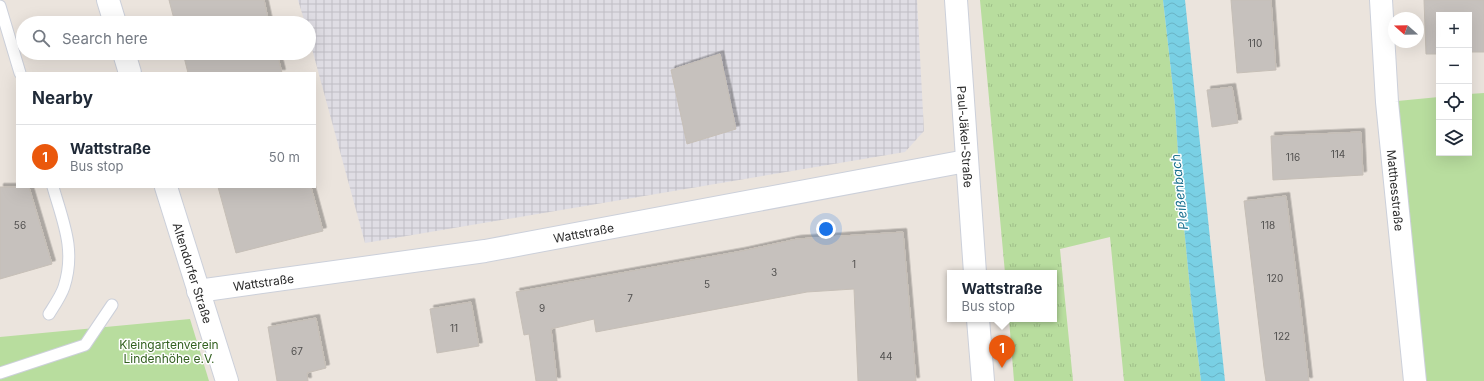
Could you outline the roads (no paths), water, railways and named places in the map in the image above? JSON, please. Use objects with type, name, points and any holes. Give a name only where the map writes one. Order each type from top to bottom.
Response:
[{"type":"street","points":[[108,0],[113,16]]},
{"type":"street","name":"Paul-Jäkel-Straße","points":[[956,0],[975,270]]},
{"type":"street","name":"Matthesstraße","points":[[1381,0],[1387,102],[1415,381]]},
{"type":"street","points":[[126,60],[130,72]]},
{"type":"street","name":"Wattstraße","points":[[198,291],[485,251],[966,161]]},
{"type":"street","name":"Altendorfer Straße","points":[[166,188],[227,381]]},
{"type":"street","points":[[978,322],[983,381]]},
{"type":"lane","points":[[0,6],[16,60]]},
{"type":"lane","points":[[16,60],[20,72]]},
{"type":"lane","points":[[50,314],[64,288],[68,266],[69,241],[53,188]]},
{"type":"lane","points":[[0,373],[85,345],[112,305]]},
{"type":"water","points":[[1163,0],[1185,0],[1225,381],[1201,381],[1191,299],[1180,186],[1175,106]]},
{"type":"place","name":"Wattstraße","points":[[1002,368]]},
{"type":"water label","name":"Pleißenbach","points":[[1179,192]]},
{"type":"park label","name":"Kleingartenverein Lindenhöhe e.V.","points":[[169,351]]}]
